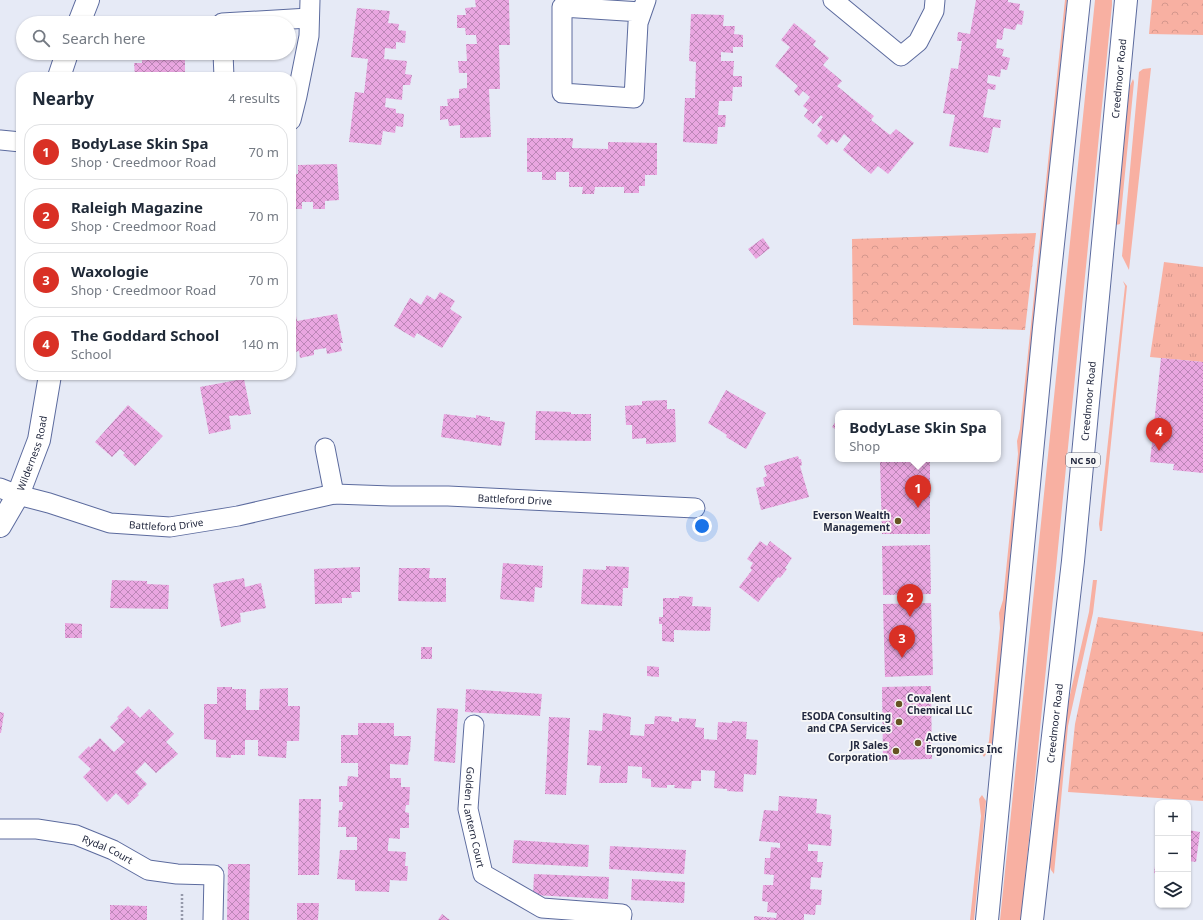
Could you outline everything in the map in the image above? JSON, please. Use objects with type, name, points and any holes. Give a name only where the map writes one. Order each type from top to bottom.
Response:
[{"type":"main road","points":[[82,16],[88,0]]},
{"type":"main road","points":[[987,920],[1043,336],[1079,0]]},
{"type":"main road","name":"Creedmoor Road","points":[[1032,920],[1073,561],[1126,0]]},
{"type":"main road","points":[[61,72],[65,60]]},
{"type":"main road","name":"Wilderness Road","points":[[0,526],[9,492],[39,440],[49,380]]},
{"type":"street","points":[[833,0],[901,56],[918,42],[934,11],[935,0]]},
{"type":"street","points":[[644,6],[638,23],[634,98],[562,93],[562,8],[644,6]]},
{"type":"street","points":[[266,16],[310,9],[309,36],[296,100]]},
{"type":"street","points":[[224,60],[224,72]]},
{"type":"street","points":[[0,140],[16,142]]},
{"type":"street","points":[[325,448],[334,494]]},
{"type":"street","name":"Battleford Drive","points":[[9,492],[49,503],[110,523],[170,527],[238,516],[334,494],[448,496],[695,508]]},
{"type":"street","name":"Golden Lantern Court","points":[[474,725],[468,809],[483,874],[542,908],[622,914],[621,920]]},
{"type":"street","name":"Rydal Court","points":[[0,829],[37,829],[76,835],[113,850],[148,870],[177,874],[214,875],[213,920]]},
{"type":"path","points":[[182,892],[182,920]]},
{"type":"green space","points":[[1065,0],[1067,0],[992,746],[984,757],[982,754],[986,750],[989,741],[1000,628],[999,613],[1003,600],[1018,454],[1017,441],[1020,429]]},
{"type":"green space","points":[[1095,0],[1112,0],[1112,5],[1021,920],[1000,920]]},
{"type":"green space","points":[[1152,0],[1203,0],[1203,35],[1149,34]]},
{"type":"green space","points":[[1151,68],[1129,270],[1122,256],[1139,72],[1143,69]]},
{"type":"green space","points":[[1133,79],[1134,82],[1120,224],[1116,225],[1129,88]]},
{"type":"green space","points":[[1036,233],[1025,330],[853,325],[852,239]]},
{"type":"green space","points":[[1164,262],[1203,267],[1203,362],[1150,357]]},
{"type":"green space","points":[[1123,281],[1127,286],[1102,531],[1100,531],[1099,524],[1125,286]]},
{"type":"green space","points":[[1093,580],[1097,580],[1093,613],[1068,726],[1054,874],[1049,864],[1063,725],[1089,612]]},
{"type":"green space","points":[[1098,617],[1203,632],[1203,801],[1068,792],[1075,724]]},
{"type":"green space","points":[[982,795],[986,801],[974,920],[970,920],[981,816],[979,799]]},
{"type":"building","points":[[475,0],[509,0],[510,45],[499,45],[500,89],[489,89],[491,137],[460,138],[460,125],[449,126],[448,119],[440,120],[440,106],[448,106],[447,99],[459,98],[459,89],[467,88],[467,73],[459,73],[458,61],[467,61],[466,44],[477,44],[476,35],[466,35],[465,28],[457,28],[457,15],[466,15],[465,8],[476,7]]},
{"type":"building","points":[[976,0],[1008,0],[1008,2],[1020,4],[1019,10],[1024,11],[1022,25],[1017,24],[1015,30],[1004,28],[1002,40],[997,39],[996,48],[1004,49],[1002,56],[1010,58],[1007,70],[1001,69],[1000,77],[988,75],[987,83],[996,85],[995,90],[988,89],[983,117],[1001,120],[1000,128],[993,127],[988,153],[949,146],[955,115],[943,113],[951,68],[958,69],[962,41],[957,41],[958,32],[970,34]]},
{"type":"building","points":[[357,8],[390,11],[388,23],[399,24],[398,30],[406,31],[405,43],[396,42],[396,49],[385,48],[384,59],[407,61],[405,74],[412,75],[410,85],[403,85],[402,100],[386,98],[385,107],[396,109],[396,113],[404,114],[403,127],[396,126],[395,133],[383,131],[381,145],[349,142],[355,92],[364,93],[368,59],[351,57]]},
{"type":"building","points":[[691,14],[724,15],[723,26],[735,26],[734,34],[743,35],[743,47],[733,47],[733,53],[721,52],[721,61],[734,61],[733,76],[742,76],[742,87],[733,87],[732,101],[719,101],[718,115],[726,115],[725,127],[718,127],[717,144],[683,142],[685,98],[695,98],[696,62],[689,61]]},
{"type":"building","points":[[794,23],[816,41],[813,45],[829,58],[823,65],[842,81],[837,86],[874,116],[871,120],[890,135],[896,129],[914,143],[888,174],[878,166],[871,174],[843,150],[851,140],[844,134],[837,143],[832,139],[827,145],[817,136],[822,130],[817,125],[823,117],[821,115],[813,124],[804,116],[808,110],[803,106],[810,97],[803,91],[799,96],[794,91],[798,86],[775,66],[790,47],[781,40]]},
{"type":"building","points":[[142,60],[185,60],[185,72],[135,72],[134,63],[142,63]]},
{"type":"building","points":[[527,138],[573,138],[572,148],[608,149],[608,142],[657,143],[657,175],[645,175],[645,186],[639,186],[639,193],[624,193],[624,187],[595,187],[594,194],[582,194],[583,187],[569,187],[569,172],[556,172],[556,180],[542,180],[542,172],[527,172]]},
{"type":"building","points":[[337,164],[339,200],[325,201],[325,209],[313,209],[313,202],[302,202],[302,209],[296,209],[296,174],[298,174],[298,165]]},
{"type":"building","points":[[763,238],[770,248],[756,259],[748,249]]},
{"type":"building","points":[[440,292],[455,301],[450,309],[462,317],[442,348],[417,333],[414,338],[394,326],[410,298],[421,305],[427,295],[435,300]]},
{"type":"building","points":[[337,314],[343,343],[340,343],[342,351],[327,354],[326,348],[314,350],[314,355],[300,358],[299,351],[296,352],[296,316],[297,321]]},
{"type":"building","points":[[1161,358],[1203,362],[1203,473],[1173,470],[1174,464],[1150,462]]},
{"type":"building","points":[[244,380],[251,414],[229,416],[231,429],[209,434],[200,387]]},
{"type":"building","points":[[726,390],[766,413],[746,449],[726,437],[727,435],[708,423]]},
{"type":"building","points":[[667,400],[667,409],[675,409],[676,442],[646,444],[646,438],[632,439],[632,425],[626,425],[625,406],[642,405],[642,401]]},
{"type":"building","points":[[128,405],[163,436],[135,466],[123,455],[125,453],[120,449],[112,457],[95,442]]},
{"type":"building","points":[[536,411],[591,414],[591,441],[535,440]]},
{"type":"building","points":[[444,414],[476,418],[476,415],[490,417],[490,420],[505,422],[501,446],[441,437]]},
{"type":"building","points":[[798,456],[799,459],[801,459],[802,465],[800,466],[809,497],[761,510],[756,488],[765,486],[763,478],[767,476],[764,466]]},
{"type":"building","points":[[880,462],[930,462],[930,534],[882,534]]},
{"type":"building","points":[[760,541],[767,546],[770,541],[792,558],[785,568],[787,569],[780,578],[778,577],[758,602],[739,587],[752,570],[750,568],[753,563],[747,559]]},
{"type":"building","points":[[930,545],[931,594],[883,595],[882,546]]},
{"type":"building","points":[[503,563],[543,566],[542,588],[535,587],[534,602],[500,599]]},
{"type":"building","points":[[606,566],[629,567],[628,588],[623,588],[622,606],[581,604],[583,569],[606,570]]},
{"type":"building","points":[[360,567],[360,592],[351,592],[352,598],[342,598],[342,603],[315,604],[314,569]]},
{"type":"building","points":[[399,568],[430,568],[429,578],[446,578],[446,602],[398,601]]},
{"type":"building","points":[[244,578],[245,587],[261,583],[266,608],[240,613],[241,622],[221,627],[213,584]]},
{"type":"building","points":[[112,580],[147,581],[147,584],[169,585],[168,609],[110,608]]},
{"type":"building","points":[[679,596],[693,597],[692,606],[711,607],[710,631],[674,630],[674,642],[662,641],[662,624],[659,624],[659,617],[663,617],[663,598],[679,598]]},
{"type":"building","points":[[931,603],[933,675],[885,677],[883,604]]},
{"type":"building","points":[[65,623],[82,624],[82,638],[65,638]]},
{"type":"building","points":[[421,647],[432,647],[432,659],[421,659]]},
{"type":"building","points":[[647,666],[659,667],[659,677],[647,676]]},
{"type":"building","points":[[931,686],[932,759],[883,760],[882,687]]},
{"type":"building","points":[[217,687],[246,689],[246,710],[259,710],[260,689],[288,688],[288,706],[300,706],[299,741],[287,741],[286,758],[258,756],[258,740],[245,740],[245,755],[231,755],[231,758],[216,757],[216,740],[204,739],[204,704],[217,704]]},
{"type":"building","points":[[466,689],[542,694],[540,716],[465,712]]},
{"type":"building","points":[[128,706],[140,718],[149,709],[174,734],[166,742],[178,754],[156,773],[145,762],[135,772],[147,784],[137,794],[139,795],[128,805],[116,793],[107,802],[83,777],[91,769],[78,757],[100,738],[114,752],[125,742],[110,727]]},
{"type":"building","points":[[437,708],[458,709],[455,763],[434,761]]},
{"type":"building","points":[[0,712],[4,713],[1,733],[0,733]]},
{"type":"building","points":[[603,713],[631,717],[630,735],[644,736],[645,724],[654,724],[655,716],[672,717],[671,721],[679,722],[679,718],[696,719],[695,727],[704,728],[704,739],[717,740],[718,722],[747,722],[746,739],[758,740],[756,775],[744,774],[743,792],[714,788],[715,771],[701,770],[701,781],[692,781],[691,789],[674,788],[675,785],[667,785],[667,788],[651,787],[651,779],[642,778],[642,767],[628,766],[627,783],[599,783],[601,766],[587,765],[589,730],[602,731]]},
{"type":"building","points":[[549,717],[570,718],[566,795],[545,794]]},
{"type":"building","points":[[358,723],[394,723],[394,736],[411,736],[408,765],[390,764],[390,778],[401,778],[401,787],[410,787],[409,805],[406,805],[405,812],[409,813],[409,828],[400,828],[400,839],[389,838],[388,846],[388,851],[406,852],[405,866],[408,866],[407,881],[390,880],[389,892],[355,891],[355,880],[337,879],[340,850],[357,850],[357,837],[346,837],[346,827],[338,827],[339,810],[342,810],[343,802],[339,802],[339,786],[347,786],[348,776],[358,777],[358,763],[341,763],[341,735],[358,735]]},
{"type":"building","points":[[779,796],[817,799],[816,813],[831,815],[831,846],[808,844],[808,851],[818,851],[817,862],[823,862],[821,878],[811,877],[810,889],[822,890],[821,905],[816,905],[815,915],[804,914],[804,920],[754,920],[754,916],[776,918],[777,913],[767,912],[768,902],[762,901],[763,885],[773,885],[774,875],[764,874],[765,858],[770,858],[771,847],[780,848],[780,843],[759,841],[764,810],[778,811]]},
{"type":"building","points":[[299,799],[321,799],[319,875],[298,875]]},
{"type":"building","points":[[1191,830],[1200,832],[1196,862],[1191,861]]},
{"type":"building","points":[[514,840],[589,845],[588,867],[512,863]]},
{"type":"building","points":[[610,846],[686,850],[684,874],[609,869]]},
{"type":"building","points":[[228,864],[250,864],[249,920],[227,920]]},
{"type":"building","points":[[534,874],[609,877],[608,899],[533,895]]},
{"type":"building","points":[[632,879],[685,882],[684,903],[631,900]]},
{"type":"building","points":[[297,903],[319,903],[318,920],[297,920]]},
{"type":"building","points":[[110,905],[147,906],[147,920],[110,920]]},
{"type":"building","points":[[442,914],[450,920],[438,920]]},
{"type":"place","name":"The Goddard School","points":[[1159,451]]},
{"type":"place","name":"BodyLase Skin Spa","points":[[918,508]]},
{"type":"place","name":"Everson Wealth Management","points":[[898,521]]},
{"type":"place","name":"Raleigh Magazine","points":[[910,617]]},
{"type":"place","name":"Waxologie","points":[[902,658]]},
{"type":"place","name":"Covalent Chemical LLC","points":[[899,704]]},
{"type":"place","name":"ESODA Consulting and CPA Services","points":[[899,722]]},
{"type":"place","name":"Active Ergonomics Inc","points":[[918,743]]},
{"type":"place","name":"JR Sales Corporation","points":[[896,751]]}]
